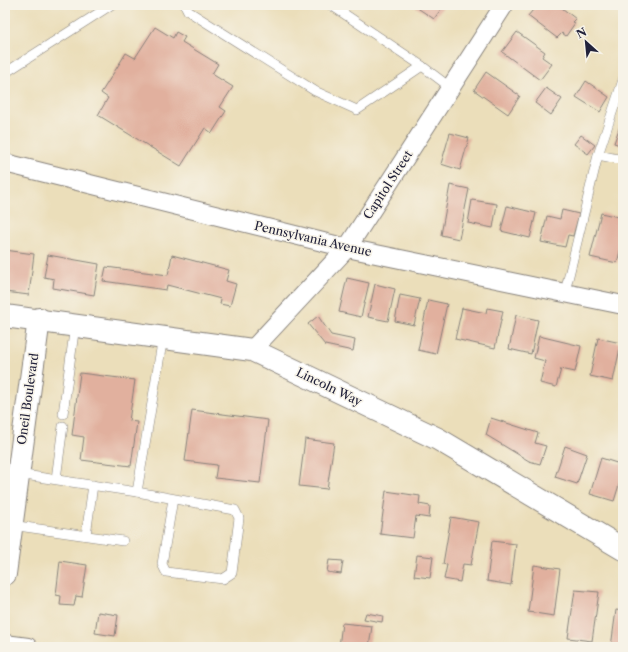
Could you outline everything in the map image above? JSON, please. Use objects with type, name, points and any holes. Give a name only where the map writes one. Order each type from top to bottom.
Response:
[{"type":"main road","name":"Lincoln Way","points":[[5,316],[39,319],[252,350],[438,439],[623,549]]},
{"type":"main road","name":"Oneil Boulevard","points":[[5,574],[11,525],[13,484],[39,319]]},
{"type":"street","name":"Capitol Street","points":[[252,350],[347,248],[504,5]]},
{"type":"street","name":"Pennsylvania Avenue","points":[[5,164],[347,248],[623,305]]},
{"type":"street","points":[[5,644],[28,647]]},
{"type":"lane","points":[[8,71],[111,5]]},
{"type":"lane","points":[[185,5],[188,11],[315,92],[357,110],[422,66]]},
{"type":"lane","points":[[331,5],[422,66],[451,88]]},
{"type":"lane","points":[[565,292],[598,155],[623,80]]},
{"type":"lane","points":[[598,155],[623,160]]},
{"type":"lane","points":[[63,414],[75,324]]},
{"type":"lane","points":[[137,492],[163,337]]},
{"type":"lane","points":[[56,479],[63,426]]},
{"type":"lane","points":[[13,484],[56,479],[137,492],[235,510],[239,518],[232,573],[223,579],[166,572],[162,564],[173,499]]},
{"type":"lane","points":[[86,536],[93,485]]},
{"type":"lane","points":[[11,525],[123,541]]},
{"type":"building","points":[[413,5],[444,5],[434,19]]},
{"type":"building","points":[[537,5],[558,5],[576,19],[566,36],[562,33],[557,38],[528,16]]},
{"type":"building","points":[[155,27],[173,38],[176,32],[185,37],[182,42],[218,64],[212,74],[233,87],[220,107],[226,111],[212,133],[205,128],[181,166],[98,115],[108,98],[101,93],[126,53],[135,58]]},
{"type":"building","points":[[517,32],[545,52],[542,57],[552,64],[540,80],[502,52]]},
{"type":"building","points":[[486,72],[520,96],[508,114],[474,90]]},
{"type":"building","points":[[586,81],[609,97],[600,112],[576,97]]},
{"type":"building","points":[[546,88],[562,99],[551,115],[535,103]]},
{"type":"building","points":[[621,123],[623,124],[623,146],[614,143]]},
{"type":"building","points":[[450,133],[469,138],[460,170],[441,164]]},
{"type":"building","points":[[581,135],[595,145],[588,154],[574,144]]},
{"type":"building","points":[[450,185],[469,189],[459,239],[441,235]]},
{"type":"building","points":[[472,200],[497,204],[493,228],[468,223]]},
{"type":"building","points":[[507,206],[536,213],[530,238],[501,231]]},
{"type":"building","points":[[562,210],[579,214],[573,236],[568,235],[565,247],[541,242],[547,216],[560,219]]},
{"type":"building","points":[[601,213],[623,218],[623,240],[617,263],[590,257]]},
{"type":"building","points":[[5,250],[34,254],[29,295],[5,292]]},
{"type":"building","points":[[48,255],[99,264],[94,295],[53,288],[54,279],[44,277]]},
{"type":"building","points":[[172,255],[229,270],[226,281],[236,284],[230,306],[220,304],[221,299],[167,285],[166,290],[103,281],[106,267],[168,275]]},
{"type":"building","points":[[347,278],[369,283],[361,317],[339,312]]},
{"type":"building","points":[[375,284],[395,289],[388,321],[368,317]]},
{"type":"building","points":[[400,295],[420,299],[414,325],[395,321]]},
{"type":"building","points":[[428,300],[447,304],[436,354],[418,350]]},
{"type":"building","points":[[462,308],[486,313],[487,308],[503,311],[495,348],[455,339]]},
{"type":"building","points":[[516,315],[538,320],[531,354],[509,349]]},
{"type":"building","points":[[318,316],[331,335],[355,340],[353,351],[325,345],[308,324]]},
{"type":"building","points":[[539,336],[581,346],[575,372],[561,369],[556,387],[540,383],[545,361],[534,358]]},
{"type":"building","points":[[598,338],[621,343],[613,381],[590,376]]},
{"type":"building","points":[[80,373],[135,380],[129,421],[137,422],[131,466],[81,460],[84,437],[72,435]]},
{"type":"building","points":[[192,410],[268,420],[260,483],[215,478],[217,465],[185,461]]},
{"type":"building","points":[[491,418],[538,433],[535,443],[546,446],[540,464],[529,461],[486,435]]},
{"type":"building","points":[[305,439],[334,443],[327,489],[299,486]]},
{"type":"building","points":[[565,446],[587,454],[577,484],[555,477]]},
{"type":"building","points":[[601,458],[623,465],[623,472],[614,501],[590,494]]},
{"type":"building","points":[[386,491],[420,496],[419,504],[430,506],[429,518],[416,516],[413,538],[380,534]]},
{"type":"building","points":[[451,517],[479,522],[471,565],[463,564],[460,582],[444,579],[447,565],[443,564]]},
{"type":"building","points":[[492,541],[516,544],[511,585],[487,581]]},
{"type":"building","points":[[417,555],[433,557],[430,578],[414,576]]},
{"type":"building","points":[[329,560],[343,561],[341,574],[327,572]]},
{"type":"building","points":[[60,561],[87,565],[82,597],[76,596],[74,606],[60,605],[61,596],[56,595]]},
{"type":"building","points":[[534,565],[560,569],[554,616],[528,612]]},
{"type":"building","points":[[575,590],[599,592],[592,641],[568,638]]},
{"type":"building","points":[[616,610],[623,611],[623,647],[611,647]]},
{"type":"building","points":[[98,612],[118,615],[115,636],[95,633]]},
{"type":"building","points":[[366,613],[383,616],[382,622],[364,619]]},
{"type":"building","points":[[342,623],[372,626],[369,647],[339,647]]}]
